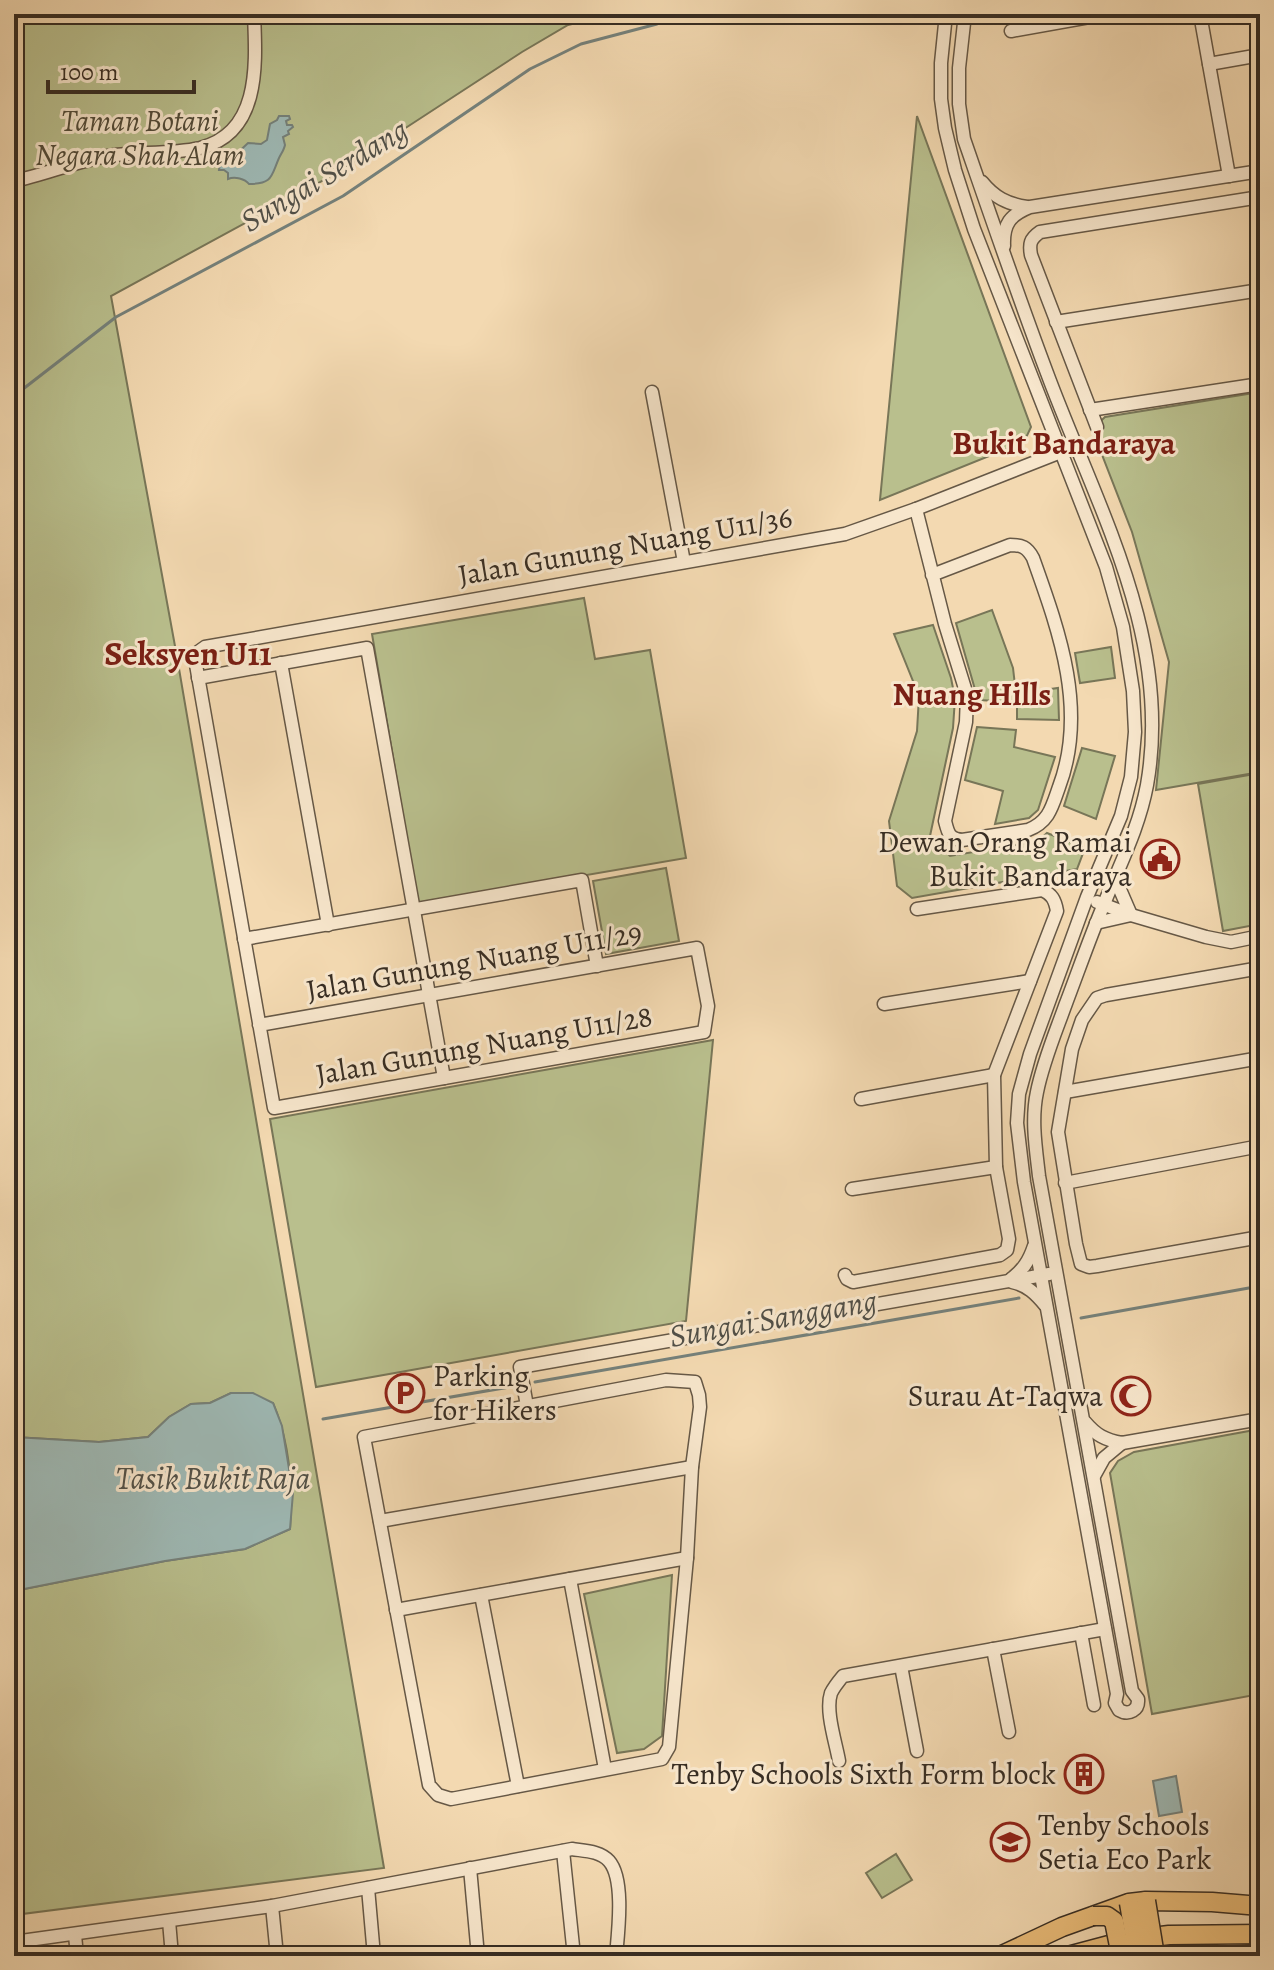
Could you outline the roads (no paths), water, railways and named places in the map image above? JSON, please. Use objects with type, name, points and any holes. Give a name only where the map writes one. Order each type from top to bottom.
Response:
[{"type":"highway","points":[[1138,1902],[1138,1956]]},
{"type":"highway","points":[[1138,1902],[1155,1956]]},
{"type":"highway","points":[[1000,1956],[1062,1927],[1138,1902],[1212,1902],[1260,1906]]},
{"type":"highway","points":[[1093,1916],[1107,1916],[1114,1921],[1121,1956]]},
{"type":"highway","points":[[1068,1956],[1128,1940],[1169,1935],[1260,1934]]},
{"type":"highway","points":[[1219,1956],[1260,1954]]},
{"type":"street","points":[[14,181],[93,159],[200,148],[218,142],[241,121],[250,96],[254,14]]},
{"type":"street","points":[[946,14],[941,99],[955,170],[974,229],[1106,567],[1123,627],[1133,691],[1135,732],[1131,777],[1121,816],[1087,897],[1030,1054],[1019,1094],[1017,1123],[1024,1182],[1117,1694],[1115,1703],[1119,1710],[1131,1712],[1137,1707],[1138,1699],[1132,1691],[1056,1272],[1039,1176],[1034,1121],[1036,1093],[1047,1054],[1096,923],[1139,822],[1147,782],[1151,735],[1149,685],[1143,638],[1122,561],[1047,374],[964,139],[959,104],[959,68],[965,14]]},
{"type":"street","points":[[1011,31],[1106,14]]},
{"type":"street","points":[[1200,14],[1229,176]]},
{"type":"street","points":[[1209,64],[1260,55]]},
{"type":"street","points":[[1004,251],[1003,235],[1007,224],[1015,213],[1030,207],[1260,171]]},
{"type":"street","points":[[976,175],[1001,200],[1030,207]]},
{"type":"street","points":[[1123,193],[1127,219]]},
{"type":"street","points":[[1097,427],[1031,255],[1029,244],[1033,237],[1040,232],[1260,197]]},
{"type":"street","points":[[1056,322],[1260,290]]},
{"type":"street","points":[[1090,410],[1260,384]]},
{"type":"street","points":[[652,392],[684,562]]},
{"type":"street","name":"Jalan Gunung Nuang U11/36","points":[[198,678],[195,659],[205,647],[845,534],[1076,446]]},
{"type":"street","points":[[916,509],[932,575],[945,624],[964,683],[968,708],[945,821],[948,833],[954,839],[962,840],[1036,827],[1044,822],[1060,787],[1072,729],[1062,645],[1033,558],[1028,549],[1010,545],[932,575]]},
{"type":"street","points":[[259,1025],[198,678],[367,648],[444,1078]]},
{"type":"street","points":[[281,663],[328,925]]},
{"type":"street","points":[[1115,878],[1131,915]]},
{"type":"street","points":[[244,939],[582,880],[597,966]]},
{"type":"street","points":[[845,1275],[853,1282],[1000,1255],[1007,1250],[1009,1239],[996,1167],[994,1075],[1057,911],[1056,902],[1042,890],[917,909]]},
{"type":"street","points":[[1087,897],[1131,915],[1206,937],[1231,942],[1260,936]]},
{"type":"street","points":[[1096,923],[1131,915]]},
{"type":"street","name":"Jalan Gunung Nuang U11/29","points":[[259,1025],[697,948],[708,1006],[704,1032]]},
{"type":"street","points":[[1260,968],[1097,998],[1082,1020],[1072,1049],[1058,1132],[1081,1264],[1097,1266],[1260,1237]]},
{"type":"street","points":[[884,1004],[1030,981]]},
{"type":"street","name":"Jalan Gunung Nuang U11/28","points":[[259,1025],[274,1108],[704,1032]]},
{"type":"street","points":[[1065,1092],[1260,1058]]},
{"type":"street","points":[[861,1099],[994,1075]]},
{"type":"street","points":[[1065,1183],[1260,1146]]},
{"type":"street","points":[[852,1189],[996,1167]]},
{"type":"street","points":[[1008,1281],[1030,1259],[1036,1243]]},
{"type":"street","points":[[940,1266],[945,1292]]},
{"type":"street","points":[[527,1406],[520,1367],[1056,1272]]},
{"type":"street","points":[[1008,1281],[1023,1284],[1047,1308]]},
{"type":"street","points":[[666,1380],[695,1382],[700,1407],[692,1467],[687,1558],[669,1747],[662,1759],[451,1799],[438,1795],[429,1785],[364,1437],[527,1406],[666,1380]]},
{"type":"street","points":[[1083,1420],[1095,1434],[1122,1443],[1260,1419]]},
{"type":"street","points":[[1094,1477],[1104,1458],[1122,1443]]},
{"type":"street","points":[[380,1521],[692,1467]]},
{"type":"street","points":[[396,1610],[687,1558]]},
{"type":"street","points":[[570,1579],[605,1769]]},
{"type":"street","points":[[481,1595],[518,1786]]},
{"type":"street","points":[[839,1761],[829,1708],[833,1688],[843,1676],[1105,1629]]},
{"type":"street","points":[[1081,1633],[1094,1705]]},
{"type":"street","points":[[993,1649],[1009,1732]]},
{"type":"street","points":[[901,1666],[917,1751]]},
{"type":"street","points":[[14,1942],[272,1906],[572,1849],[592,1852],[608,1860],[615,1872],[619,1895],[616,1956]]},
{"type":"street","points":[[563,1851],[574,1956]]},
{"type":"street","points":[[470,1868],[478,1956]]},
{"type":"street","points":[[368,1888],[374,1956]]},
{"type":"street","points":[[272,1906],[277,1956]]},
{"type":"street","points":[[169,1921],[172,1956]]},
{"type":"street","points":[[75,1935],[77,1956]]},
{"type":"water","points":[[279,116],[289,116],[287,125],[293,127],[283,137],[285,147],[270,178],[249,184],[240,178],[228,179],[228,173],[219,170],[220,163],[229,161],[248,143],[261,144],[267,140],[270,124]]},
{"type":"water","name":"Tasik Bukit Raja","points":[[231,1393],[253,1393],[273,1403],[282,1426],[293,1493],[290,1529],[245,1549],[165,1561],[14,1591],[14,1437],[99,1442],[148,1437],[169,1417],[191,1404],[210,1403]]},
{"type":"water","points":[[1176,1776],[1182,1812],[1159,1816],[1153,1781]]},
{"type":"waterway","name":"Sungai Serdang","points":[[14,396],[116,317],[343,196],[530,69],[581,44],[657,24],[668,14]]},
{"type":"waterway","name":"Sungai Sanggang","points":[[1081,1318],[1260,1286]]},
{"type":"waterway","name":"Sungai Sanggang","points":[[535,1382],[1019,1298]]},
{"type":"waterway","name":"Sungai Sanggang","points":[[323,1419],[515,1386]]},
{"type":"place","name":"Dewan Orang Ramai Bukit Bandaraya","points":[[1160,859]]},
{"type":"place","name":"Parking for Hikers","points":[[405,1393]]},
{"type":"place","name":"Surau At-Taqwa","points":[[1131,1396]]},
{"type":"place","name":"Tenby Schools Sixth Form block","points":[[1084,1774]]},
{"type":"place","name":"Tenby Schools Setia Eco Park","points":[[1010,1842]]},
{"type":"district","name":"Bukit Bandaraya","points":[[1064,443]]},
{"type":"district","name":"Seksyen U11","points":[[188,653]]},
{"type":"district","name":"Nuang Hills","points":[[972,694]]},
{"type":"park label","name":"Taman Botani Negara Shah Alam","points":[[140,138]]}]
